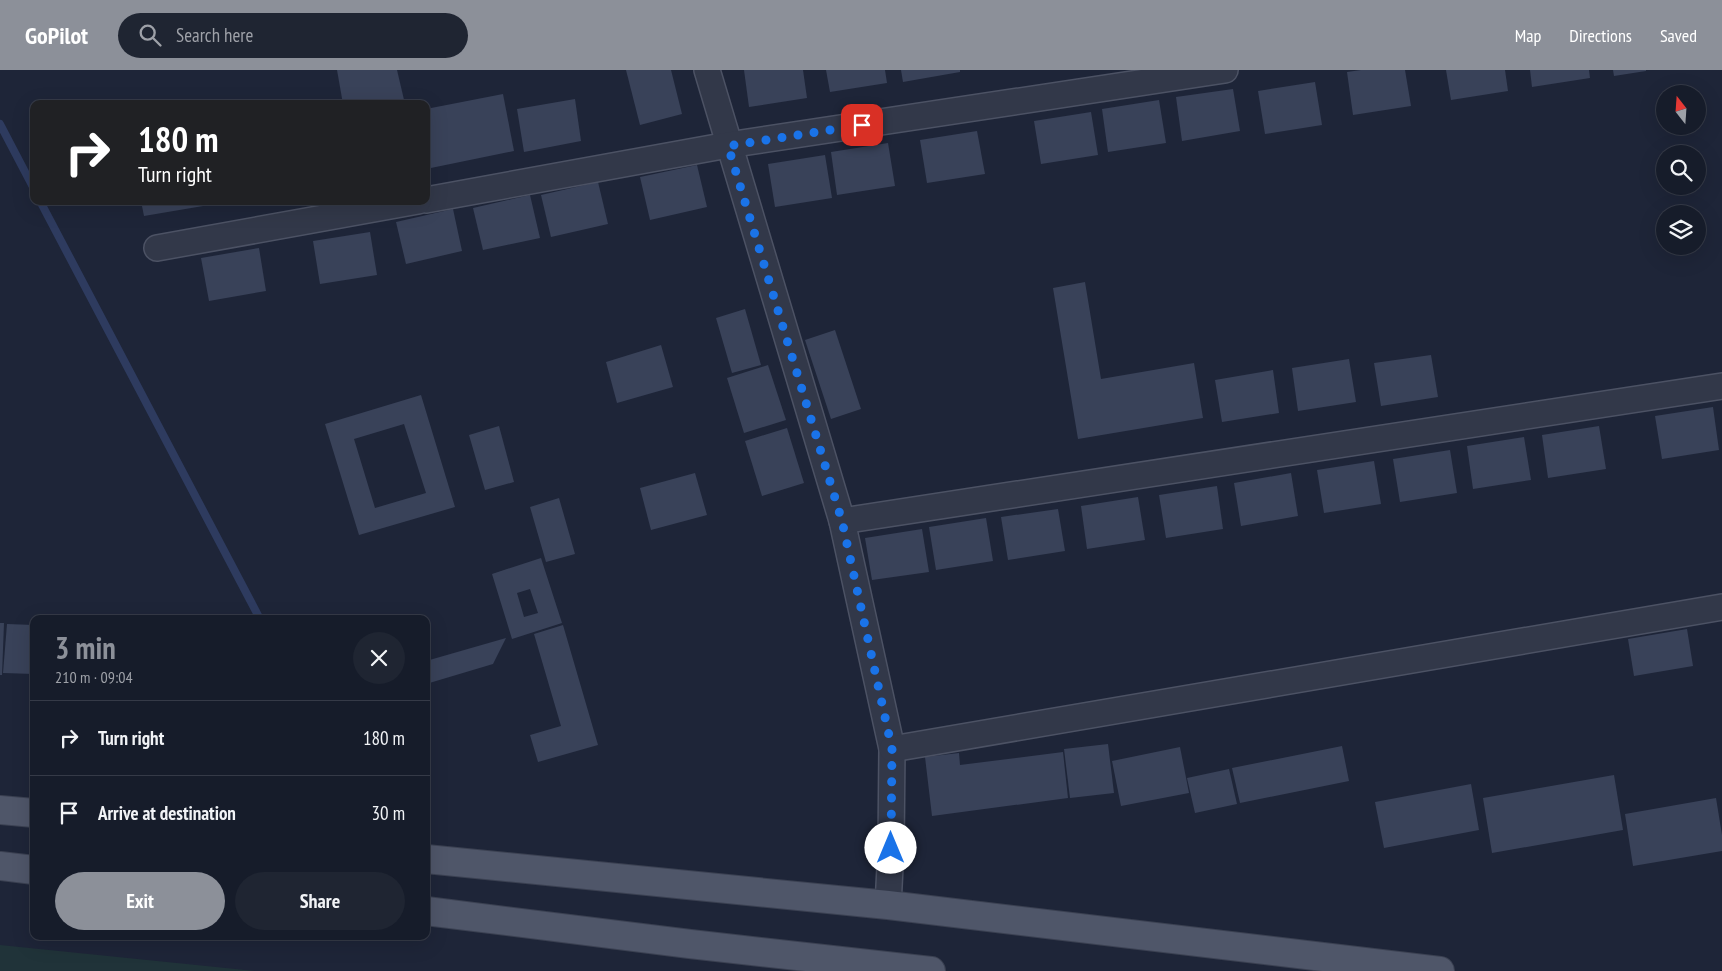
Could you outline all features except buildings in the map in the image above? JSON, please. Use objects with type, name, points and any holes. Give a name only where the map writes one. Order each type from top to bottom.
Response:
[{"type":"main road","points":[[0,810],[30,813]]},
{"type":"main road","points":[[430,859],[888,905],[1440,971]]},
{"type":"main road","points":[[0,866],[30,870]]},
{"type":"main road","points":[[430,912],[690,944],[931,971]]},
{"type":"street","points":[[707,70],[728,146],[842,521],[892,749],[891,848],[888,905]]},
{"type":"street","points":[[430,199],[728,146],[1225,70]]},
{"type":"street","points":[[157,248],[396,205]]},
{"type":"street","points":[[842,521],[1722,386]]},
{"type":"street","points":[[892,749],[1722,607]]},
{"type":"shaded area","points":[[0,945],[255,971],[0,971]]},
{"type":"waterway","points":[[0,124],[30,181]]},
{"type":"waterway","points":[[42,205],[258,615]]},
{"type":"route","points":[[862,125],[728,146],[842,521],[892,749],[891,848]]}]
